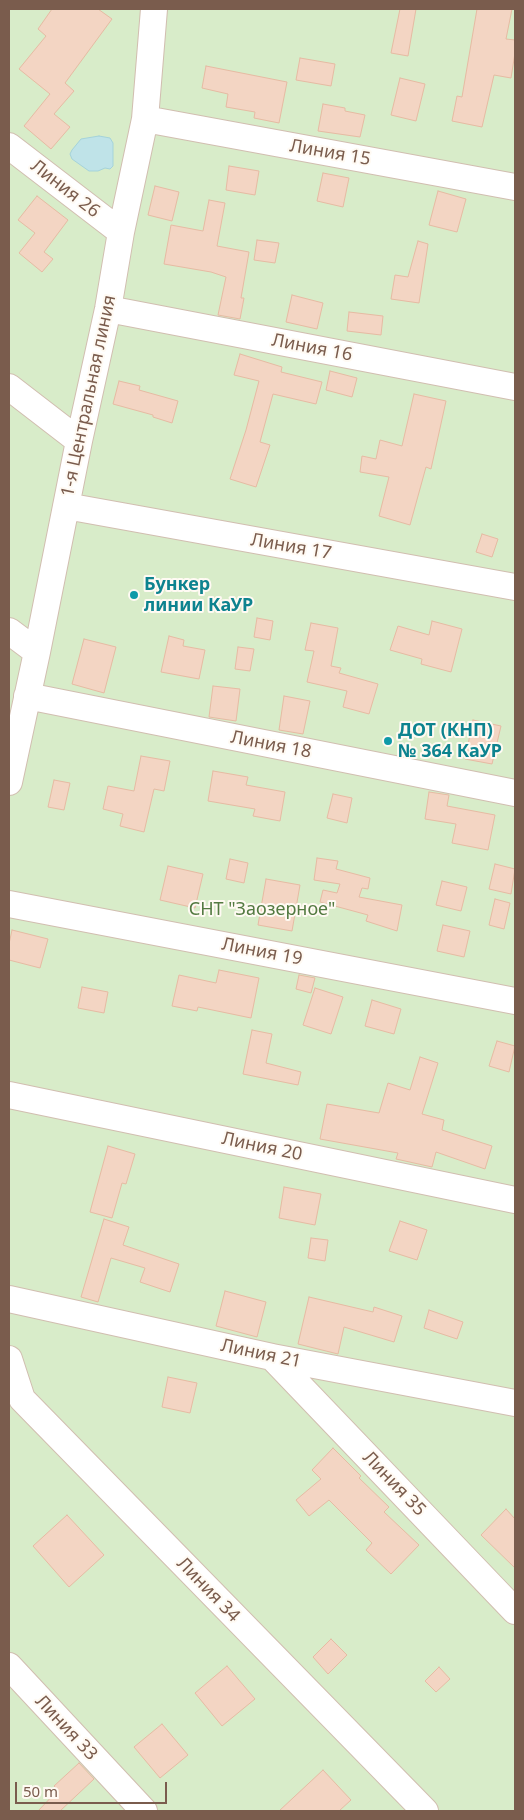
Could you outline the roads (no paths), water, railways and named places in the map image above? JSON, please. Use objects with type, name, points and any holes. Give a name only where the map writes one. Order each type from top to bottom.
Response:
[{"type":"street","name":"1-я Центральная линия","points":[[9,782],[79,440],[108,309],[121,232],[145,119],[154,9]]},
{"type":"street","name":"Линия 15","points":[[145,119],[515,187]]},
{"type":"street","name":"Линия 26","points":[[9,146],[121,232]]},
{"type":"street","name":"Линия 16","points":[[108,309],[515,387]]},
{"type":"street","points":[[9,387],[79,440]]},
{"type":"street","name":"Линия 17","points":[[66,506],[515,587]]},
{"type":"street","points":[[9,631],[37,652]]},
{"type":"street","name":"Линия 18","points":[[27,696],[515,793]]},
{"type":"street","name":"Линия 19","points":[[9,904],[515,1001]]},
{"type":"street","name":"Линия 20","points":[[9,1095],[515,1200]]},
{"type":"street","name":"Линия 21","points":[[9,1299],[272,1357],[515,1404]]},
{"type":"street","name":"Линия 35","points":[[272,1357],[515,1611]]},
{"type":"street","name":"Линия 34","points":[[9,1359],[22,1400],[425,1811]]},
{"type":"street","name":"Линия 33","points":[[9,1666],[144,1811]]},
{"type":"water","points":[[99,136],[110,138],[113,143],[113,166],[110,169],[89,171],[72,159],[70,154],[81,139]]},
{"type":"place","name":"Бункер линии КаУР","points":[[134,595]]},
{"type":"place","name":"ДОТ (КНП) № 364 КаУР","points":[[388,741]]},
{"type":"park label","name":"СНТ \"Заозерное\"","points":[[262,910]]}]
